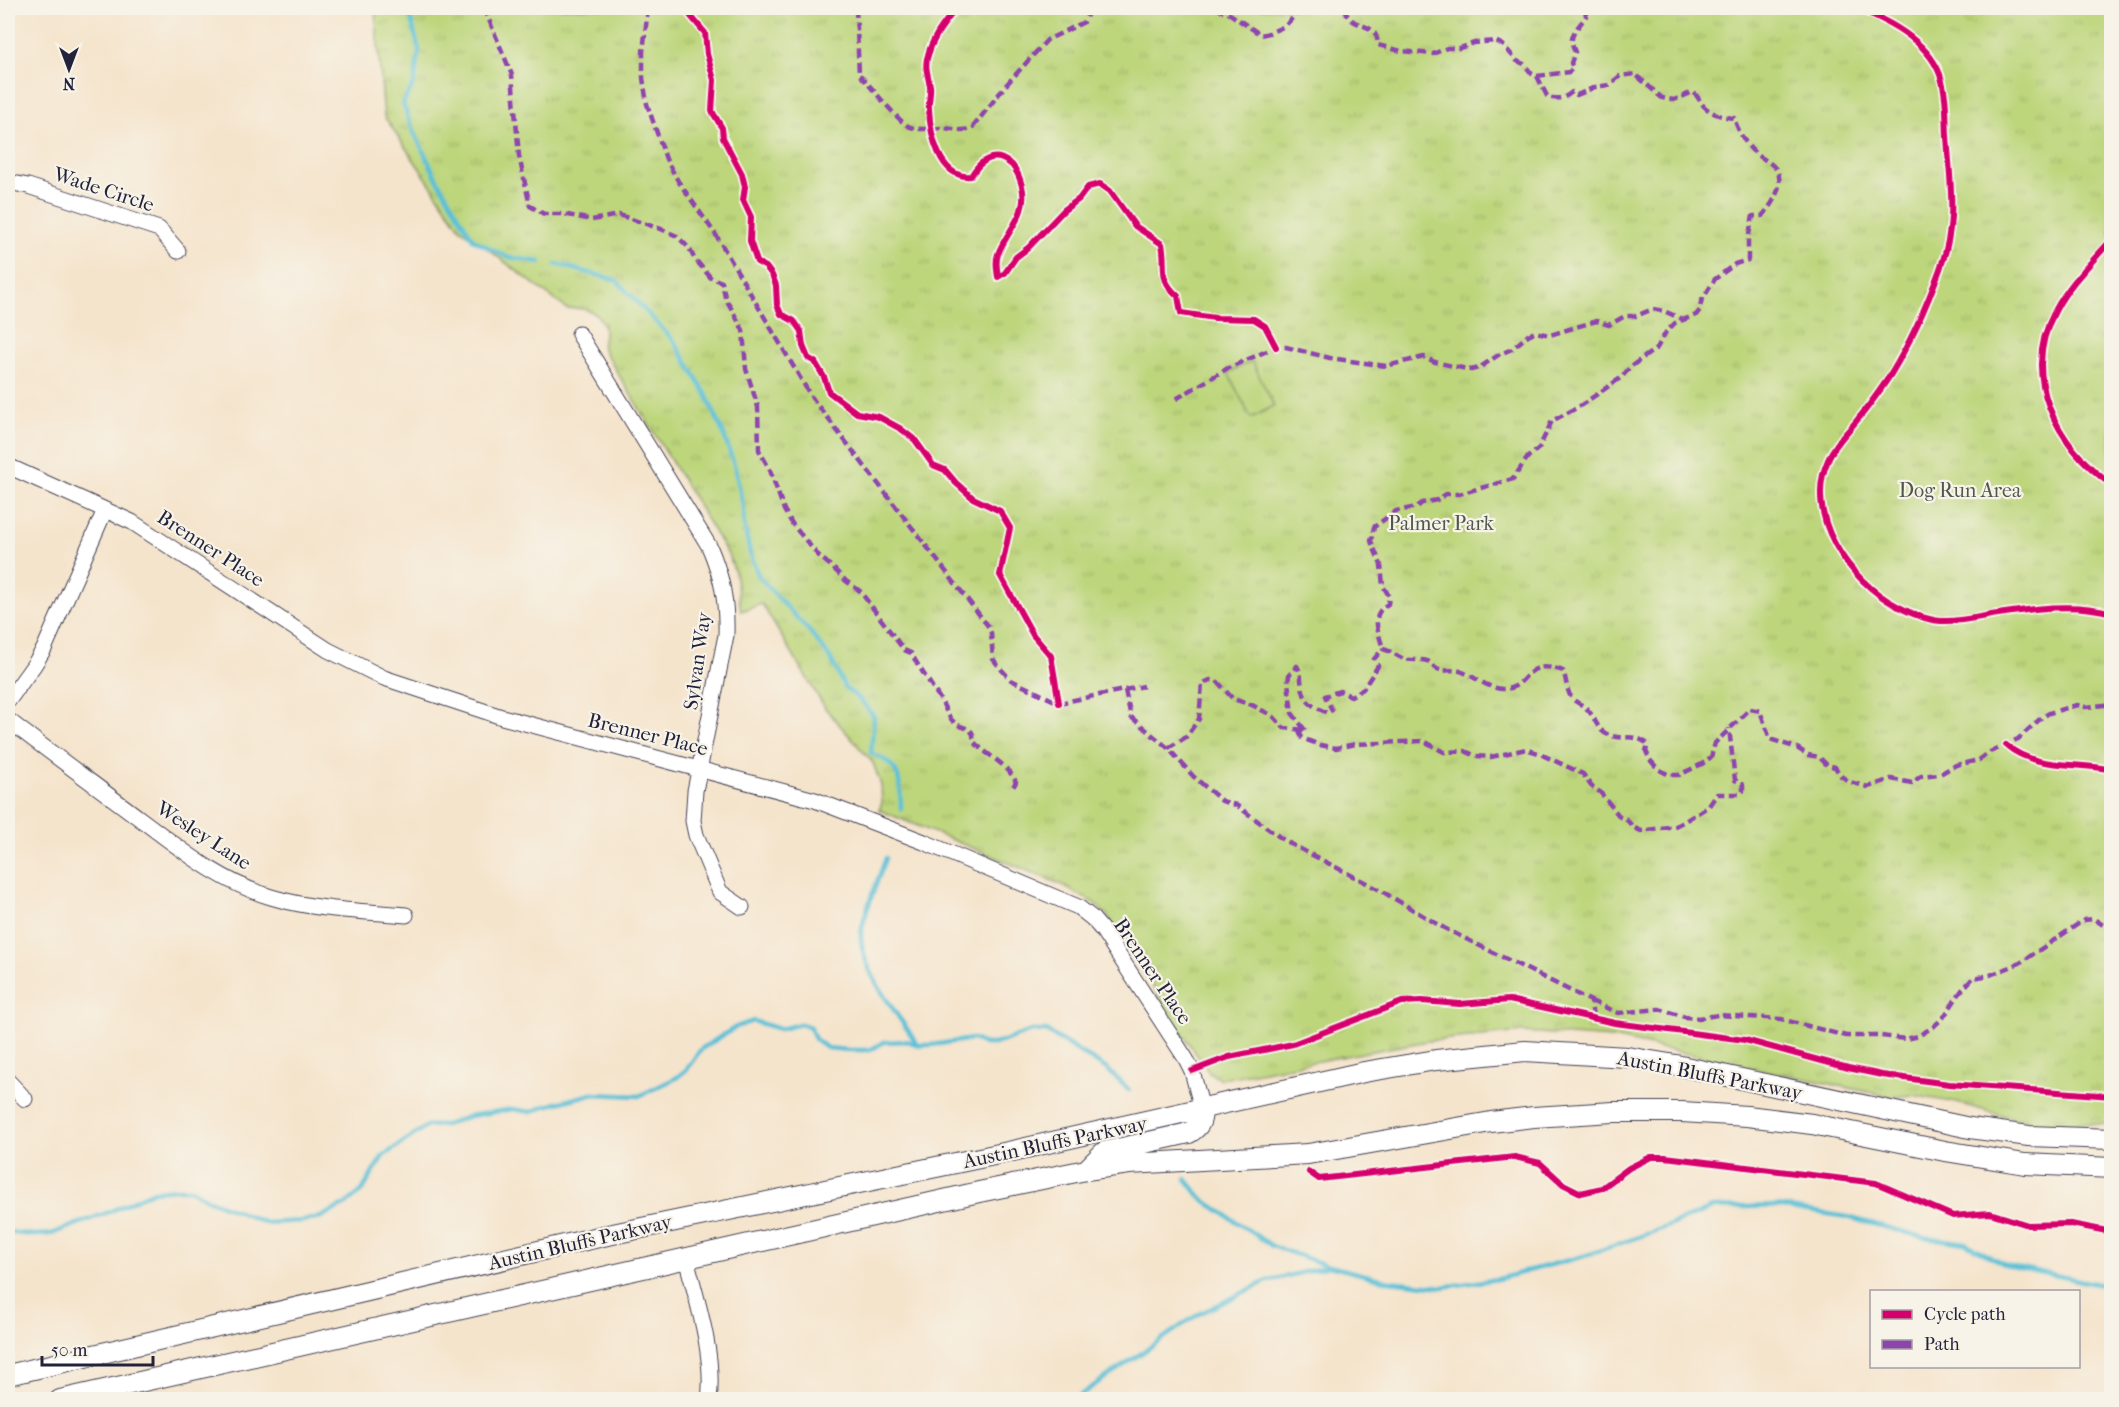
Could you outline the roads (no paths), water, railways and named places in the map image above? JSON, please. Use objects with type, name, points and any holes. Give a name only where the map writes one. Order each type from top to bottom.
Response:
[{"type":"main road","name":"Austin Bluffs Parkway","points":[[8,1375],[603,1236],[999,1154],[1364,1072],[1487,1054],[1525,1051],[1627,1057],[1676,1065],[1970,1128],[2029,1136],[2112,1139]]},
{"type":"main road","points":[[1086,1170],[1104,1152],[1189,1133],[1198,1127],[1202,1119],[1202,1110]]},
{"type":"main road","name":"Austin Bluffs Parkway","points":[[60,1400],[979,1192],[1086,1170],[1129,1164],[1308,1154],[1491,1122],[1534,1117],[1613,1112],[1682,1112],[1748,1116],[1812,1124],[1945,1151],[2025,1164],[2112,1168]]},
{"type":"street","name":"Wade Circle","points":[[8,182],[28,186],[159,229],[178,251]]},
{"type":"street","name":"Sylvan Way","points":[[579,334],[709,546],[722,580],[727,615],[726,635],[692,807],[696,835],[720,892],[742,906]]},
{"type":"street","name":"Brenner Place","points":[[8,466],[140,527],[328,650],[384,678],[502,717],[815,800],[924,842],[1078,907],[1103,931],[1186,1059],[1192,1071],[1202,1110]]},
{"type":"street","points":[[8,701],[44,649],[105,510]]},
{"type":"street","name":"Wesley Lane","points":[[8,720],[196,860],[231,882],[291,902],[406,915]]},
{"type":"street","points":[[8,1081],[25,1099]]},
{"type":"street","points":[[686,1258],[704,1333],[709,1367],[709,1400]]},
{"type":"waterway","points":[[408,8],[419,50],[414,83],[403,104],[437,179],[473,239],[507,257],[540,262]]},
{"type":"waterway","points":[[410,18],[423,8]]},
{"type":"waterway","points":[[556,264],[616,280],[674,341],[705,392],[724,435],[735,468],[750,553],[759,577],[810,632],[831,659],[845,688],[860,699],[874,717],[871,753],[894,768],[899,782],[901,809]]},
{"type":"waterway","points":[[886,858],[866,911],[861,932],[863,953],[875,981],[918,1045]]},
{"type":"waterway","points":[[8,1232],[51,1234],[109,1212],[154,1191],[176,1189],[190,1189],[207,1199],[266,1223],[302,1221],[321,1217],[346,1204],[362,1191],[383,1156],[427,1126],[445,1125],[470,1116],[513,1109],[531,1112],[592,1094],[639,1096],[676,1078],[686,1070],[701,1049],[736,1027],[753,1021],[780,1029],[801,1024],[810,1027],[815,1039],[827,1048],[848,1050],[870,1050],[884,1042],[907,1041],[918,1045],[931,1045],[973,1039],[984,1044],[995,1044],[1031,1031],[1046,1031],[1107,1069],[1129,1090]]},
{"type":"waterway","points":[[1186,1179],[1201,1198],[1272,1246],[1329,1266],[1389,1281],[1443,1287],[1498,1279],[1584,1256],[1712,1208],[1777,1206],[1847,1217],[1923,1237],[1965,1243],[2006,1265],[2112,1287]]},
{"type":"waterway","points":[[1073,1400],[1197,1315],[1267,1281],[1329,1266]]},
{"type":"park label","name":"Dog Run Area","points":[[1960,490]]},
{"type":"park label","name":"Palmer Park","points":[[1441,523]]}]
